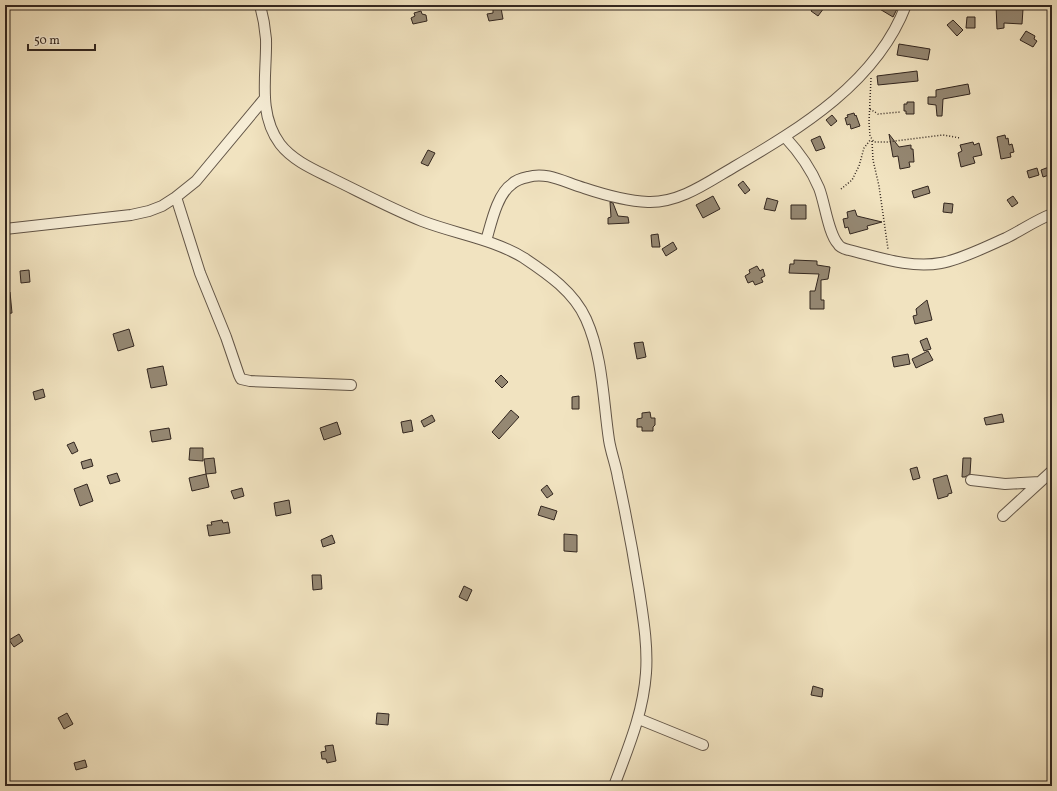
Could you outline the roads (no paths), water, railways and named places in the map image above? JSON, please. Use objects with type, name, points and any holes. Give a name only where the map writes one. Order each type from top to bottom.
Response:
[{"type":"street","points":[[260,5],[266,41],[266,111],[272,130],[279,143],[287,152],[297,160],[315,170],[422,221],[453,232],[486,241],[522,257],[553,279],[574,299],[586,319],[597,354],[610,442],[625,510],[643,613],[646,644],[646,672],[639,719],[614,786]]},
{"type":"street","points":[[486,241],[499,202],[504,192],[520,179],[530,176],[542,175],[627,200],[650,202],[668,200],[697,189],[785,137],[824,109],[853,83],[871,64],[893,30],[906,5]]},
{"type":"street","points":[[5,230],[131,215],[162,206],[176,198],[196,181],[265,98]]},
{"type":"street","points":[[785,137],[804,158],[819,188],[831,229],[839,246],[849,250],[910,264],[927,265],[949,262],[1008,237],[1040,218],[1052,214]]},
{"type":"street","points":[[176,198],[200,273],[241,379],[250,381],[351,385]]},
{"type":"street","points":[[1003,516],[1052,471]]},
{"type":"street","points":[[971,480],[1005,484],[1040,482]]},
{"type":"street","points":[[639,719],[703,745]]}]
